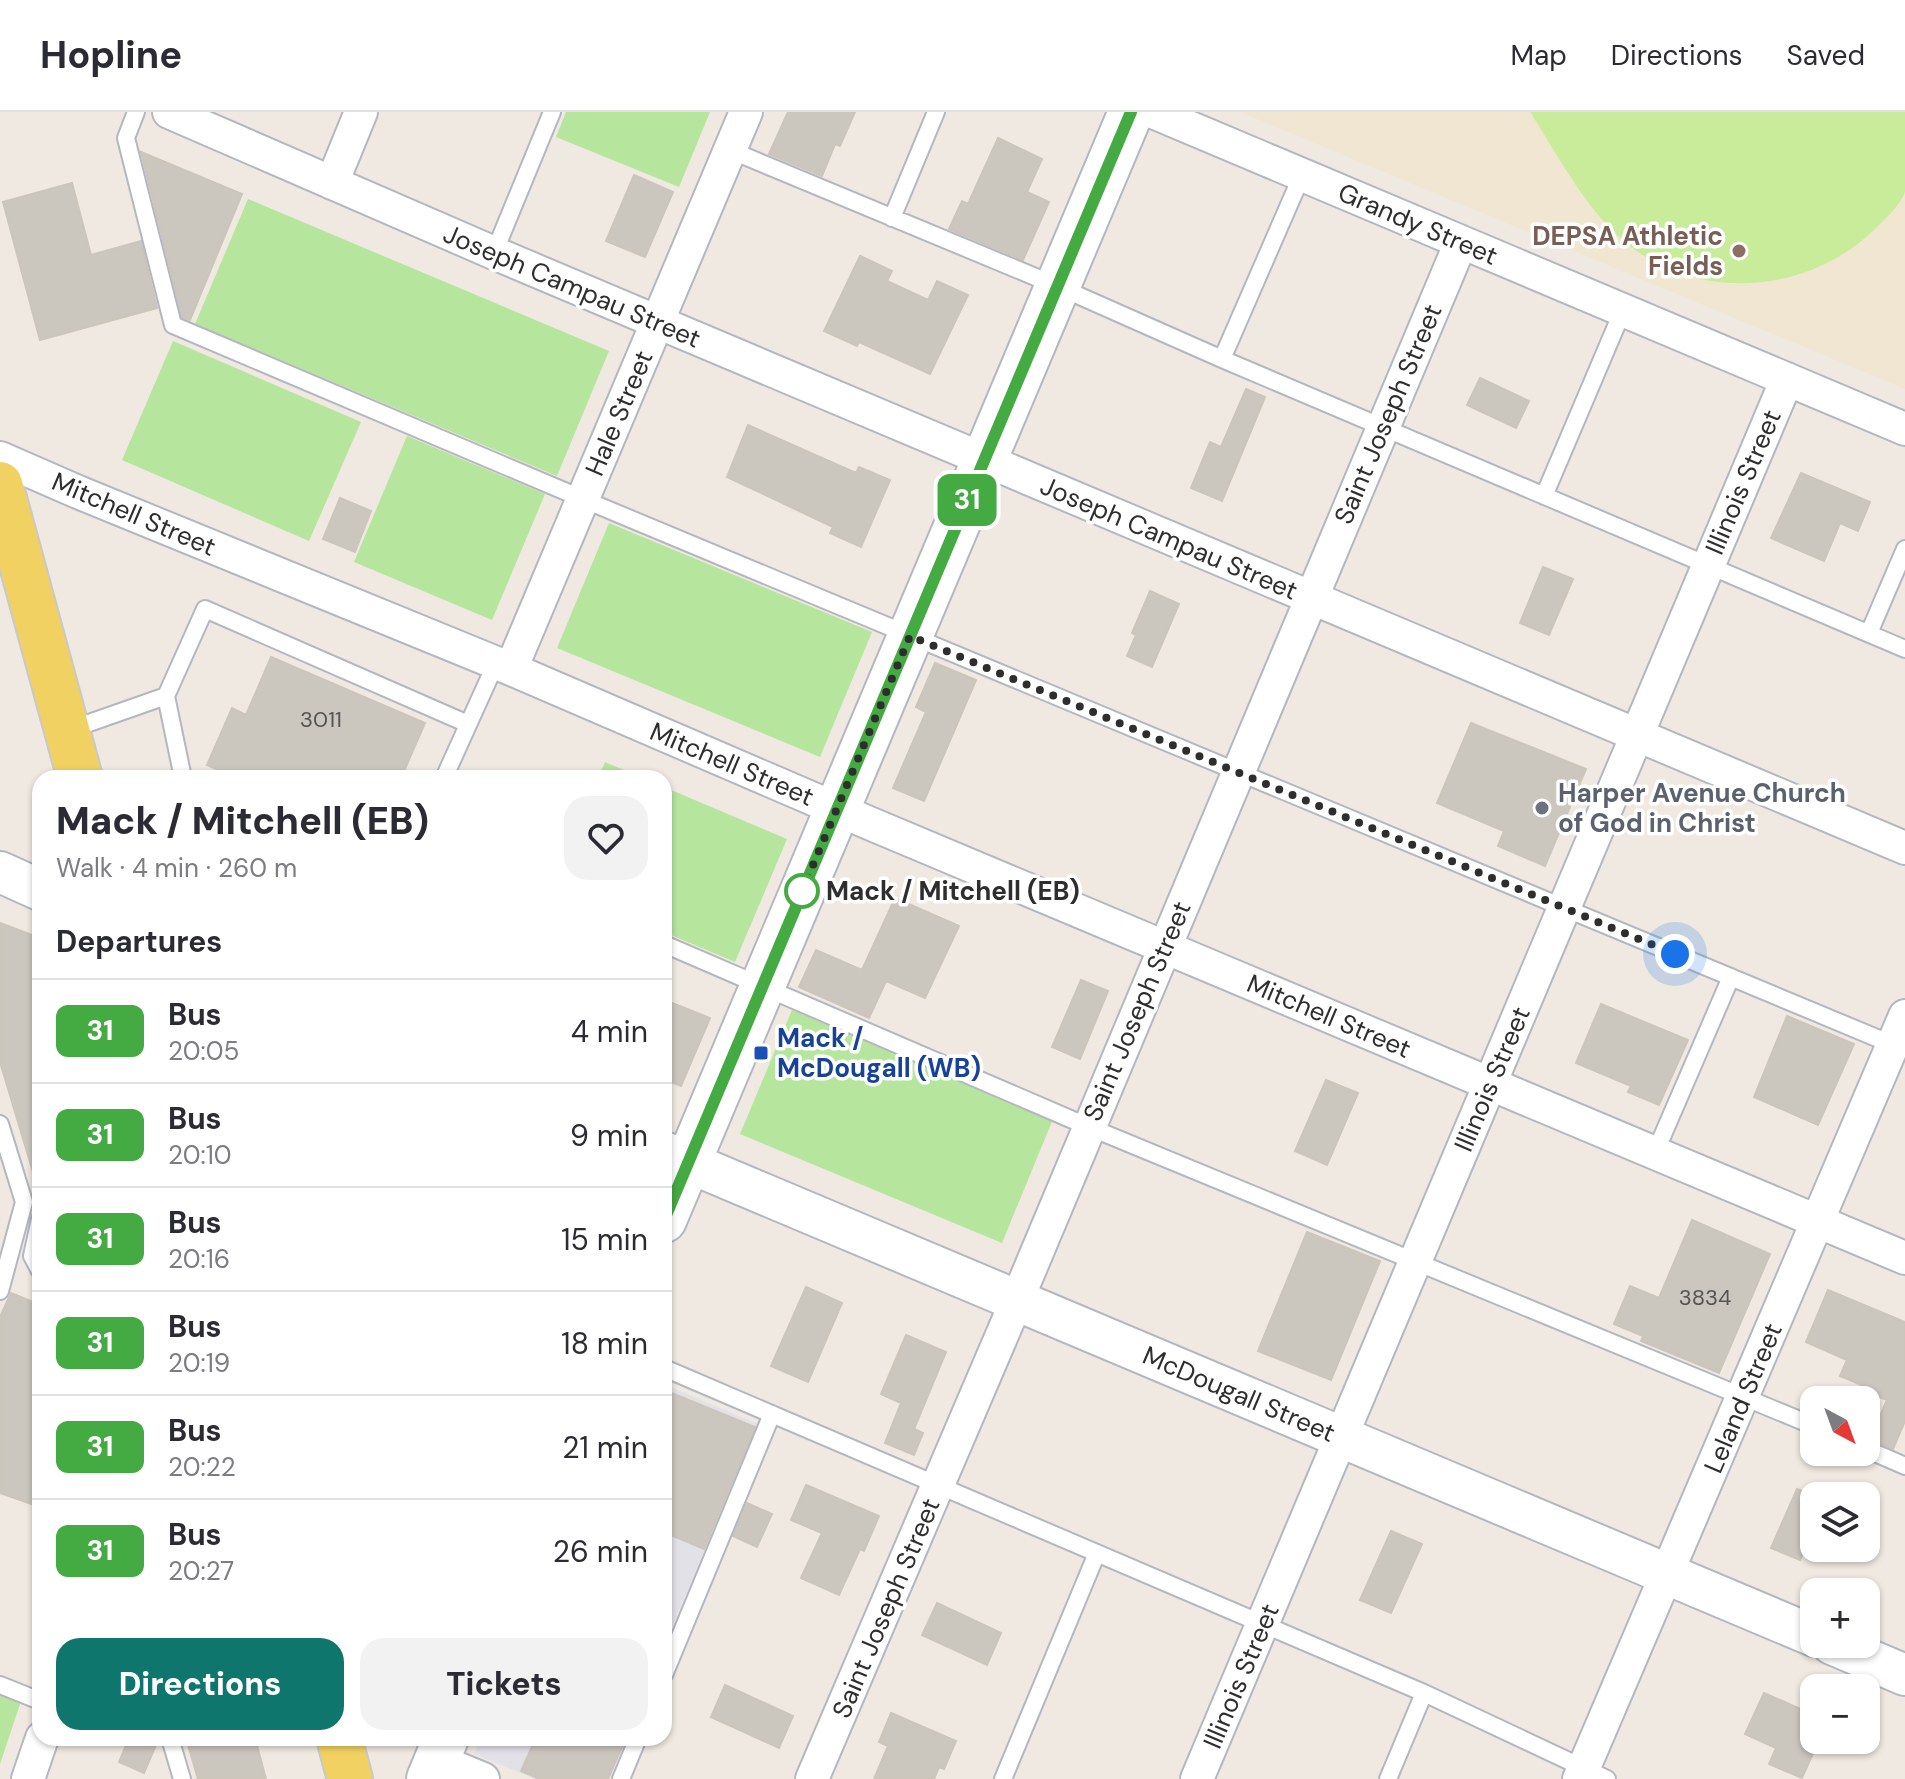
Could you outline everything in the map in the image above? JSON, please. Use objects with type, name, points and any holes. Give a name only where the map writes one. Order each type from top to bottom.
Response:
[{"type":"main road","points":[[672,1178],[676,1157],[762,985],[1131,112]]},
{"type":"main road","points":[[0,484],[78,770]]},
{"type":"main road","points":[[341,1746],[350,1779]]},
{"type":"street","points":[[332,183],[361,112]]},
{"type":"street","name":"Hale Street","points":[[504,666],[583,499],[746,112]]},
{"type":"street","name":"Grandy Street","points":[[1153,112],[1905,429]]},
{"type":"street","name":"Joseph Campau Street","points":[[178,114],[494,253],[1905,848]]},
{"type":"street","name":"Saint Joseph Street","points":[[812,1779],[1017,1300],[1461,242]]},
{"type":"street","name":"Illinois Street","points":[[1197,1779],[1787,379]]},
{"type":"street","name":"Mitchell Street","points":[[0,458],[504,666],[1905,1258]]},
{"type":"street","points":[[0,872],[32,886]]},
{"type":"street","name":"Leland Street","points":[[1590,1775],[1668,1575],[1901,1037]]},
{"type":"street","name":"McDougall Street","points":[[676,1157],[1800,1630]]},
{"type":"street","points":[[1865,1658],[1905,1675]]},
{"type":"street","points":[[28,1779],[39,1746]]},
{"type":"street","points":[[437,1759],[483,1779]]},
{"type":"lane","points":[[136,112],[126,138],[173,325],[1731,977],[1901,1037]]},
{"type":"lane","points":[[494,253],[552,112]]},
{"type":"lane","points":[[892,218],[936,112]]},
{"type":"lane","points":[[730,150],[1057,286],[1382,428],[1905,649]]},
{"type":"lane","points":[[1222,359],[1302,175]]},
{"type":"lane","points":[[1544,496],[1623,310]]},
{"type":"lane","points":[[1869,633],[1905,549]]},
{"type":"lane","points":[[181,770],[166,696],[205,609],[468,724]]},
{"type":"lane","points":[[448,770],[468,724],[504,666]]},
{"type":"lane","points":[[67,731],[136,704],[166,696]]},
{"type":"lane","points":[[672,947],[1089,1127],[1800,1420]]},
{"type":"lane","points":[[1655,1153],[1731,977]]},
{"type":"lane","points":[[0,1124],[24,1202],[0,1291]]},
{"type":"lane","points":[[672,1371],[1424,1693],[1590,1775]]},
{"type":"lane","points":[[672,1656],[772,1414]]},
{"type":"lane","points":[[1880,1455],[1905,1466]]},
{"type":"lane","points":[[1003,1779],[1097,1553]]},
{"type":"lane","points":[[0,1685],[32,1698]]},
{"type":"lane","points":[[1388,1779],[1424,1693]]},
{"type":"lane","points":[[172,1746],[182,1779]]},
{"type":"lane","points":[[621,1779],[635,1746]]},
{"type":"shaded area","name":"DEPSA Athletic Fields","points":[[1240,112],[1905,112],[1905,389]]},
{"type":"shaded area","points":[[672,1387],[758,1424],[672,1627]]},
{"type":"shaded area","points":[[477,1746],[622,1746],[608,1779],[536,1779],[474,1754]]},
{"type":"green space","points":[[566,112],[710,112],[679,187],[556,137]]},
{"type":"green space","points":[[1530,112],[1905,112],[1905,192],[1896,208],[1874,230],[1849,250],[1821,266],[1791,277],[1760,282],[1728,283],[1697,278],[1666,268],[1638,252],[1605,223],[1578,188]]},
{"type":"green space","points":[[248,199],[609,351],[557,476],[195,324]]},
{"type":"green space","points":[[173,341],[361,422],[309,541],[122,460]]},
{"type":"green space","points":[[407,436],[545,494],[492,620],[354,562]]},
{"type":"green space","points":[[609,523],[872,632],[820,757],[557,648]]},
{"type":"green space","points":[[605,762],[624,770],[602,770]]},
{"type":"green space","points":[[672,790],[787,839],[735,962],[672,935]]},
{"type":"green space","points":[[792,1010],[1053,1119],[1002,1243],[740,1134]]},
{"type":"green space","points":[[0,1693],[21,1701],[0,1764]]},
{"type":"building","points":[[788,112],[855,112],[840,146],[835,144],[822,176],[769,154]]},
{"type":"building","points":[[998,138],[1042,159],[1027,192],[1049,202],[1023,260],[949,229],[962,201],[968,204]]},
{"type":"building","points":[[141,152],[242,194],[190,320],[182,317]]},
{"type":"building","points":[[634,175],[673,192],[645,257],[606,241]]},
{"type":"building","points":[[72,183],[91,255],[141,241],[157,308],[40,340],[3,202]]},
{"type":"building","points":[[860,256],[892,271],[887,281],[928,300],[937,281],[968,295],[930,374],[859,342],[857,346],[824,331]]},
{"type":"building","points":[[1480,378],[1529,401],[1516,428],[1467,405]]},
{"type":"building","points":[[1246,389],[1265,397],[1222,501],[1191,488],[1210,442],[1221,447]]},
{"type":"building","points":[[748,425],[856,473],[859,467],[890,480],[861,547],[830,533],[833,527],[727,477]]},
{"type":"building","points":[[1801,473],[1870,502],[1858,531],[1840,523],[1824,561],[1771,538]]},
{"type":"building","points":[[340,498],[371,511],[355,552],[323,539]]},
{"type":"building","points":[[1543,567],[1573,579],[1549,635],[1520,623]]},
{"type":"building","points":[[1150,591],[1179,604],[1152,667],[1127,656],[1136,635],[1132,633]]},
{"type":"building","points":[[271,657],[425,723],[404,770],[219,770],[207,765],[232,708],[246,715]]},
{"type":"building","points":[[935,663],[976,680],[924,801],[893,788],[926,712],[916,707]]},
{"type":"building","points":[[1471,723],[1586,769],[1545,866],[1498,846],[1504,831],[1437,803]]},
{"type":"building","points":[[895,898],[959,926],[925,998],[886,981],[869,1018],[799,987],[816,950],[862,970]]},
{"type":"building","points":[[0,923],[32,935],[32,1168],[0,1062]]},
{"type":"building","points":[[1081,980],[1108,991],[1080,1059],[1052,1047]]},
{"type":"building","points":[[672,1003],[710,1018],[681,1086],[672,1082]]},
{"type":"building","points":[[1601,1004],[1688,1040],[1659,1105],[1628,1092],[1631,1086],[1576,1063]]},
{"type":"building","points":[[1787,1016],[1854,1044],[1818,1125],[1754,1097]]},
{"type":"building","points":[[1326,1080],[1358,1093],[1327,1165],[1295,1151]]},
{"type":"building","points":[[1692,1220],[1770,1254],[1719,1373],[1641,1341],[1643,1336],[1614,1324],[1630,1286],[1659,1298]]},
{"type":"building","points":[[1307,1232],[1380,1261],[1331,1380],[1258,1351]]},
{"type":"building","points":[[806,1287],[842,1303],[808,1382],[771,1366]]},
{"type":"building","points":[[1828,1290],[1905,1322],[1905,1421],[1893,1449],[1880,1443],[1880,1416],[1887,1400],[1880,1397],[1880,1386],[1864,1386],[1840,1376],[1847,1360],[1806,1342]]},
{"type":"building","points":[[11,1293],[32,1302],[32,1504],[0,1493],[0,1317]]},
{"type":"building","points":[[906,1335],[946,1352],[914,1429],[923,1433],[914,1455],[885,1443],[901,1403],[881,1394]]},
{"type":"building","points":[[672,1393],[755,1427],[704,1549],[672,1535]]},
{"type":"building","points":[[806,1485],[879,1516],[864,1551],[860,1549],[839,1595],[801,1578],[822,1533],[791,1520]]},
{"type":"building","points":[[1797,1489],[1800,1490],[1800,1560],[1771,1548]]},
{"type":"building","points":[[747,1503],[772,1514],[757,1547],[733,1536]]},
{"type":"building","points":[[1391,1531],[1422,1544],[1391,1613],[1360,1600]]},
{"type":"building","points":[[937,1603],[1001,1633],[987,1665],[922,1635]]},
{"type":"building","points":[[725,1685],[793,1716],[779,1748],[711,1717]]},
{"type":"building","points":[[1764,1693],[1800,1709],[1800,1754],[1813,1754],[1802,1778],[1769,1764],[1776,1748],[1745,1734]]},
{"type":"building","points":[[891,1713],[956,1741],[944,1769],[939,1767],[934,1779],[874,1779],[888,1746],[879,1742]]},
{"type":"building","points":[[126,1746],[156,1746],[144,1773],[119,1762]]},
{"type":"building","points":[[188,1746],[257,1746],[266,1779],[198,1779]]},
{"type":"building","points":[[532,1746],[622,1746],[608,1779],[539,1779],[521,1771]]},
{"type":"bus line","name":"31","points":[[672,1201],[1131,112]]},
{"type":"place","name":"DEPSA Athletic Fields","points":[[1739,251]]},
{"type":"place","name":"Harper Avenue Church of God in Christ","points":[[1542,808]]},
{"type":"place","name":"Mack / Mitchell (EB)","points":[[802,891]]},
{"type":"place","name":"Mack / McDougall (WB)","points":[[761,1053]]},
{"type":"route","points":[[802,891],[910,636],[1675,954]]}]
